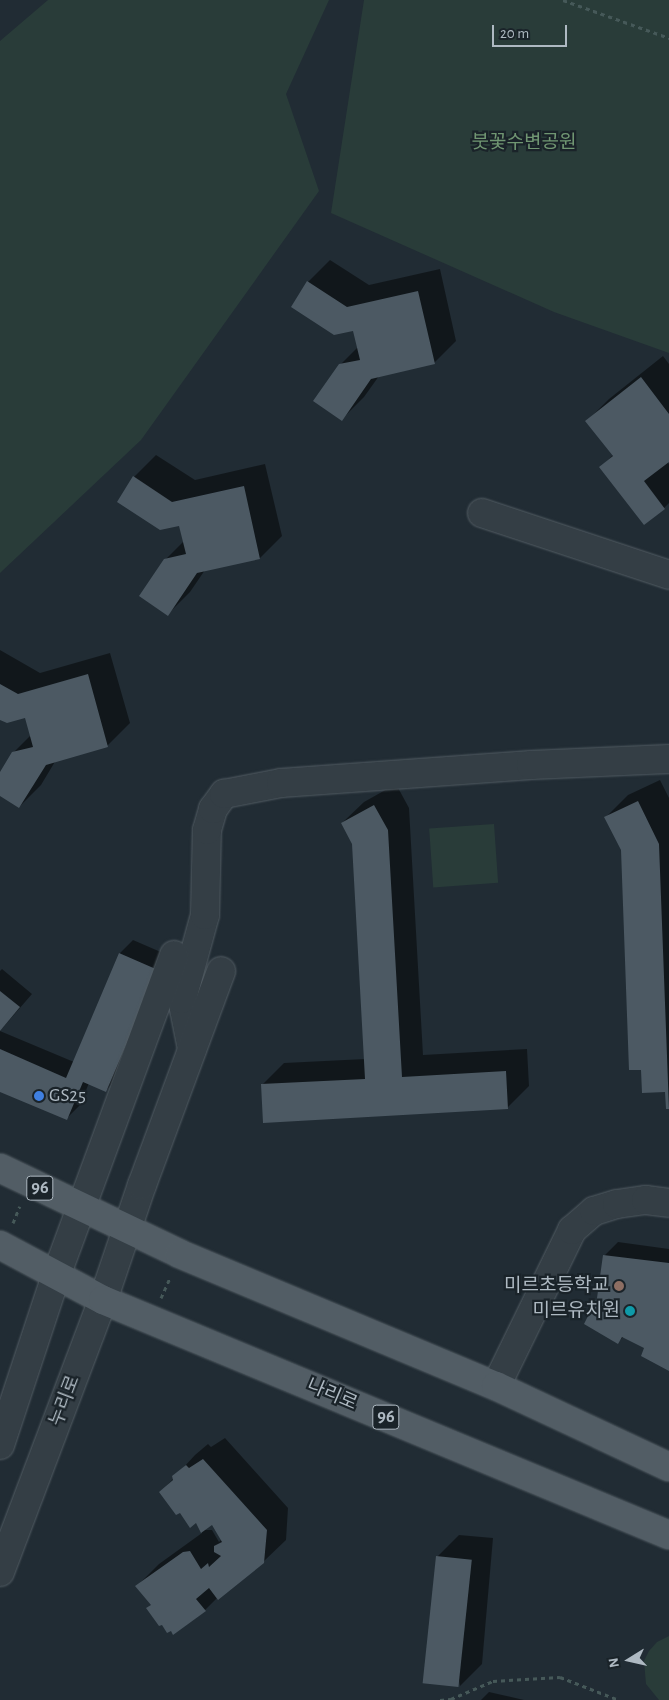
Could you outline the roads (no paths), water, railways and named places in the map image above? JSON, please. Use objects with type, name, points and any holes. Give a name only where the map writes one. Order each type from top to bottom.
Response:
[{"type":"main road","name":"96","points":[[0,1168],[127,1230],[496,1386],[669,1467]]},
{"type":"main road","name":"나리로","points":[[5,1238],[56,1276],[103,1300],[669,1535]]},
{"type":"street","points":[[482,513],[669,575]]},
{"type":"street","points":[[192,1049],[182,999],[205,915],[207,830],[213,808],[224,794],[281,783],[531,765],[669,759]]},
{"type":"street","points":[[0,1446],[80,1207],[174,954]]},
{"type":"street","name":"누리로","points":[[0,1572],[103,1300],[221,971]]},
{"type":"street","points":[[144,1036],[182,999]]},
{"type":"street","points":[[496,1386],[572,1230],[594,1211],[617,1204],[646,1200],[669,1203]]},
{"type":"place","name":"GS25","points":[[39,1096]]},
{"type":"place","name":"미르초등학교","points":[[619,1286]]},
{"type":"place","name":"미르유치원","points":[[630,1311]]},
{"type":"park label","name":"붓꽃수변공원","points":[[524,143]]}]
